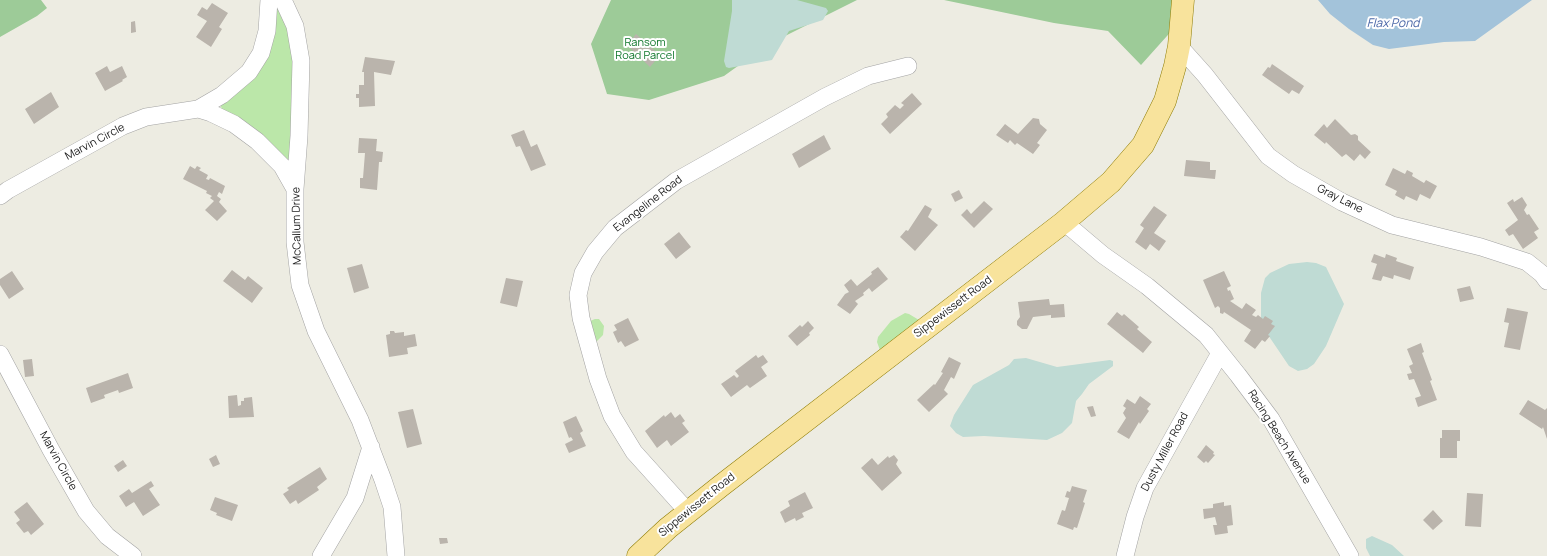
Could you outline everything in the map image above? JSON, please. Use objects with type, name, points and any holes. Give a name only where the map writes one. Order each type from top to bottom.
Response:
[{"type":"main road","name":"Sippewissett Road","points":[[638,556],[688,512],[847,387],[1064,222],[1111,182],[1143,145],[1164,101],[1175,66],[1179,46],[1182,0]]},
{"type":"street","name":"Marvin Circle","points":[[0,196],[8,190],[129,124],[146,116],[198,109],[239,82],[254,65],[265,41],[269,0]]},
{"type":"street","name":"McCallum Drive","points":[[283,0],[295,26],[301,61],[299,136],[295,189],[296,257],[300,285],[316,331],[346,392],[370,447],[392,507],[396,556]]},
{"type":"street","name":"Gray Lane","points":[[1179,46],[1205,75],[1268,156],[1293,174],[1342,202],[1392,225],[1468,244],[1527,262],[1542,274],[1547,281]]},
{"type":"street","name":"Evangeline Road","points":[[688,512],[634,452],[612,416],[598,379],[581,318],[578,296],[583,273],[594,252],[616,228],[676,181],[825,97],[868,76],[908,66]]},
{"type":"street","name":"Marvin Circle","points":[[198,109],[234,124],[257,141],[282,166],[295,189]]},
{"type":"street","name":"Racing Beach Avenue","points":[[1064,222],[1103,255],[1147,286],[1206,336],[1271,419],[1350,556]]},
{"type":"street","name":"Dusty Miller Road","points":[[1125,556],[1134,517],[1145,488],[1220,353]]},
{"type":"street","name":"Marvin Circle","points":[[0,354],[51,450],[86,511],[107,536],[132,556]]},
{"type":"street","points":[[321,556],[355,498],[370,447]]},
{"type":"green space","points":[[0,0],[41,0],[47,8],[37,16],[0,37]]},
{"type":"green space","name":"Ransom Road Parcel","points":[[611,0],[857,0],[767,45],[724,76],[649,100],[607,94],[591,44]]},
{"type":"green space","points":[[944,0],[1183,0],[1184,17],[1141,65],[1108,31],[1054,23]]},
{"type":"green space","points":[[274,1],[292,40],[295,80],[292,158],[285,161],[225,114],[220,105],[243,85]]},
{"type":"green space","points":[[905,313],[919,320],[881,353],[877,342],[878,337],[891,321]]},
{"type":"green space","points":[[599,319],[604,326],[603,335],[596,342],[590,321]]},
{"type":"shaded area","points":[[732,0],[797,0],[826,8],[828,11],[823,20],[789,31],[772,60],[729,68],[726,67],[724,61],[732,11]]},
{"type":"shaded area","points":[[1307,262],[1316,263],[1326,267],[1344,304],[1326,346],[1314,364],[1307,369],[1298,371],[1289,366],[1264,329],[1261,318],[1261,293],[1265,278],[1270,273],[1289,264]]},
{"type":"shaded area","points":[[1026,358],[1057,367],[1110,360],[1113,361],[1113,366],[1089,384],[1076,401],[1072,423],[1062,433],[1047,440],[984,436],[963,437],[956,433],[950,426],[954,415],[973,385],[1009,365],[1014,359]]},
{"type":"shaded area","points":[[1372,536],[1392,545],[1404,556],[1370,556],[1366,548],[1366,539]]},
{"type":"water","name":"Flax Pond","points":[[1318,0],[1532,0],[1475,41],[1444,42],[1389,49],[1373,45],[1349,29],[1330,14]]},
{"type":"building","points":[[212,3],[228,13],[219,27],[222,29],[211,47],[196,37],[207,21],[197,15],[202,7],[207,10]]},
{"type":"building","points":[[135,21],[136,32],[131,33],[131,22]]},
{"type":"building","points":[[636,34],[660,55],[650,67],[627,45]]},
{"type":"building","points":[[365,57],[395,61],[391,75],[374,72],[375,106],[359,107],[359,98],[356,98],[356,94],[359,94],[359,85],[364,85],[364,72],[362,72]]},
{"type":"building","points":[[1272,64],[1304,86],[1299,94],[1292,90],[1289,94],[1262,75],[1268,67],[1270,68]]},
{"type":"building","points":[[107,66],[110,72],[122,66],[127,77],[122,80],[123,81],[105,91],[95,73]]},
{"type":"building","points":[[51,92],[59,107],[34,124],[25,109]]},
{"type":"building","points":[[912,93],[922,104],[890,134],[881,124],[888,117],[886,114],[895,105],[900,109],[904,105],[901,103]]},
{"type":"building","points":[[1033,118],[1039,119],[1040,124],[1047,130],[1037,143],[1040,145],[1033,154],[1017,143],[1015,145],[1010,140],[1008,143],[996,135],[1005,124],[1018,134]]},
{"type":"building","points":[[1335,119],[1351,135],[1355,134],[1358,136],[1358,140],[1371,152],[1365,159],[1360,154],[1354,161],[1346,154],[1342,157],[1326,142],[1325,144],[1314,135],[1324,124],[1327,128]]},
{"type":"building","points":[[524,130],[531,147],[537,144],[546,165],[531,171],[520,146],[516,147],[511,135]]},
{"type":"building","points":[[824,135],[831,149],[799,168],[792,154]]},
{"type":"building","points":[[359,138],[377,139],[376,151],[383,152],[382,162],[379,162],[377,190],[360,188],[360,178],[363,178],[365,153],[358,153]]},
{"type":"building","points":[[1186,160],[1210,162],[1210,170],[1216,170],[1215,179],[1184,176]]},
{"type":"building","points":[[190,166],[195,169],[197,166],[201,168],[199,170],[208,175],[206,179],[209,180],[210,178],[225,186],[222,194],[219,192],[217,196],[221,199],[219,202],[227,211],[217,221],[205,210],[214,201],[210,198],[212,196],[206,193],[207,191],[183,179]]},
{"type":"building","points":[[1393,168],[1405,174],[1407,170],[1413,173],[1412,176],[1424,183],[1426,180],[1437,186],[1430,199],[1420,194],[1417,201],[1406,196],[1404,200],[1395,195],[1397,191],[1385,185]]},
{"type":"building","points":[[959,190],[963,198],[955,202],[951,194]]},
{"type":"building","points":[[1522,197],[1527,205],[1524,210],[1527,215],[1529,214],[1539,229],[1534,232],[1538,238],[1523,249],[1513,234],[1509,236],[1505,230],[1518,220],[1507,203],[1513,199],[1514,202]]},
{"type":"building","points":[[984,201],[993,209],[974,228],[961,215],[967,209],[971,214]]},
{"type":"building","points":[[925,205],[932,209],[928,217],[938,225],[915,251],[900,237],[906,230],[908,231]]},
{"type":"building","points":[[1154,206],[1167,215],[1154,233],[1166,241],[1159,251],[1150,244],[1146,250],[1135,242],[1144,228],[1140,225]]},
{"type":"building","points":[[679,232],[691,247],[676,259],[664,244]]},
{"type":"building","points":[[1374,254],[1385,258],[1386,254],[1397,258],[1396,261],[1414,267],[1410,280],[1394,275],[1393,279],[1383,276],[1381,281],[1372,279],[1377,264],[1371,262]]},
{"type":"building","points":[[362,264],[369,288],[354,293],[347,268]]},
{"type":"building","points":[[878,267],[888,279],[872,292],[869,288],[863,293],[864,295],[855,301],[858,304],[850,314],[837,305],[845,294],[849,292],[844,285],[851,279],[857,286]]},
{"type":"building","points":[[232,270],[245,280],[248,276],[263,288],[252,303],[223,281]]},
{"type":"building","points":[[12,271],[24,289],[9,299],[0,285],[0,279]]},
{"type":"building","points":[[1224,271],[1231,286],[1227,288],[1228,291],[1230,290],[1234,299],[1230,301],[1242,309],[1246,303],[1256,310],[1252,315],[1256,317],[1258,315],[1263,319],[1265,316],[1273,321],[1271,324],[1275,326],[1265,342],[1262,340],[1255,349],[1244,341],[1251,330],[1224,312],[1223,314],[1220,313],[1220,308],[1218,306],[1215,308],[1203,280]]},
{"type":"building","points":[[506,278],[523,281],[517,307],[500,303]]},
{"type":"building","points":[[1470,286],[1474,299],[1460,302],[1457,289]]},
{"type":"building","points":[[1049,299],[1050,305],[1064,304],[1065,317],[1051,318],[1051,315],[1033,317],[1027,329],[1022,329],[1017,325],[1017,321],[1020,317],[1018,302]]},
{"type":"building","points":[[1507,308],[1528,312],[1520,350],[1504,347],[1509,323],[1504,322]]},
{"type":"building","points":[[1117,312],[1122,316],[1124,314],[1139,327],[1137,329],[1152,342],[1143,353],[1107,324]]},
{"type":"building","points":[[628,318],[639,340],[625,347],[621,341],[618,343],[613,332],[617,330],[614,325]]},
{"type":"building","points":[[808,321],[814,328],[809,333],[810,335],[797,346],[788,336],[800,325],[802,327]]},
{"type":"building","points":[[390,331],[394,331],[395,333],[404,332],[404,336],[415,334],[417,346],[407,348],[408,354],[389,357],[386,335],[390,334]]},
{"type":"building","points":[[1421,343],[1424,352],[1422,353],[1432,380],[1430,381],[1437,400],[1418,407],[1415,398],[1421,396],[1414,379],[1409,380],[1407,374],[1412,373],[1409,366],[1413,364],[1407,349]]},
{"type":"building","points":[[756,355],[758,358],[763,355],[768,362],[761,367],[767,376],[750,388],[747,385],[731,397],[721,384],[734,375],[737,378],[739,376],[735,371]]},
{"type":"building","points":[[949,357],[961,363],[954,379],[951,377],[944,390],[948,394],[929,412],[917,400],[934,384],[935,385],[943,373],[941,372]]},
{"type":"building","points":[[32,359],[34,376],[25,377],[23,360]]},
{"type":"building","points":[[128,373],[133,388],[119,393],[118,390],[104,395],[105,398],[91,403],[86,388]]},
{"type":"building","points":[[237,395],[238,406],[241,405],[241,401],[244,401],[244,398],[252,397],[254,417],[229,418],[228,396]]},
{"type":"building","points":[[1140,396],[1151,404],[1147,409],[1149,411],[1140,424],[1139,422],[1129,439],[1117,432],[1126,418],[1123,413],[1126,408],[1123,406],[1127,399],[1135,404]]},
{"type":"building","points":[[1528,400],[1545,410],[1547,408],[1547,439],[1543,427],[1542,429],[1519,414]]},
{"type":"building","points":[[1093,406],[1096,416],[1091,417],[1087,407]]},
{"type":"building","points":[[413,409],[422,444],[407,448],[398,412]]},
{"type":"building","points":[[671,412],[675,418],[680,414],[685,421],[682,423],[689,432],[671,446],[667,440],[657,448],[645,431],[664,415],[665,417]]},
{"type":"building","points":[[576,416],[583,431],[580,433],[586,446],[569,453],[565,444],[573,440],[571,437],[569,438],[563,422]]},
{"type":"building","points":[[1442,430],[1460,430],[1460,441],[1457,441],[1457,458],[1440,458],[1440,438],[1442,438]]},
{"type":"building","points":[[1206,445],[1214,452],[1213,454],[1215,455],[1208,463],[1206,461],[1204,463],[1197,457]]},
{"type":"building","points":[[216,455],[220,464],[213,467],[209,459]]},
{"type":"building","points":[[894,455],[898,460],[896,464],[902,473],[882,491],[861,468],[872,458],[878,465],[888,456],[889,458]]},
{"type":"building","points":[[123,460],[127,466],[118,472],[114,466]]},
{"type":"building","points":[[320,467],[327,479],[317,487],[319,490],[298,504],[296,500],[290,504],[283,494],[289,490],[287,488]]},
{"type":"building","points":[[151,481],[154,486],[149,489],[160,505],[143,516],[134,502],[126,507],[119,496],[129,489],[132,493]]},
{"type":"building","points":[[1072,486],[1087,490],[1083,502],[1085,503],[1077,528],[1074,527],[1073,530],[1057,524],[1062,510],[1065,511],[1069,498],[1065,497],[1067,491],[1070,492]]},
{"type":"building","points":[[805,492],[813,508],[802,513],[804,517],[796,521],[795,518],[785,523],[780,512],[790,506],[788,501]]},
{"type":"building","points":[[1467,493],[1483,494],[1481,527],[1465,526]]},
{"type":"building","points":[[215,497],[238,505],[232,521],[216,515],[217,513],[210,510]]},
{"type":"building","points":[[27,502],[44,524],[31,535],[28,531],[24,533],[16,523],[20,520],[14,512]]},
{"type":"building","points":[[1224,502],[1224,506],[1231,505],[1233,525],[1227,526],[1228,533],[1215,535],[1213,525],[1217,525],[1215,517],[1204,519],[1203,509],[1213,508],[1213,504]]},
{"type":"building","points":[[1433,510],[1443,521],[1433,530],[1423,520]]},
{"type":"building","points":[[439,538],[447,538],[448,543],[440,544]]}]
